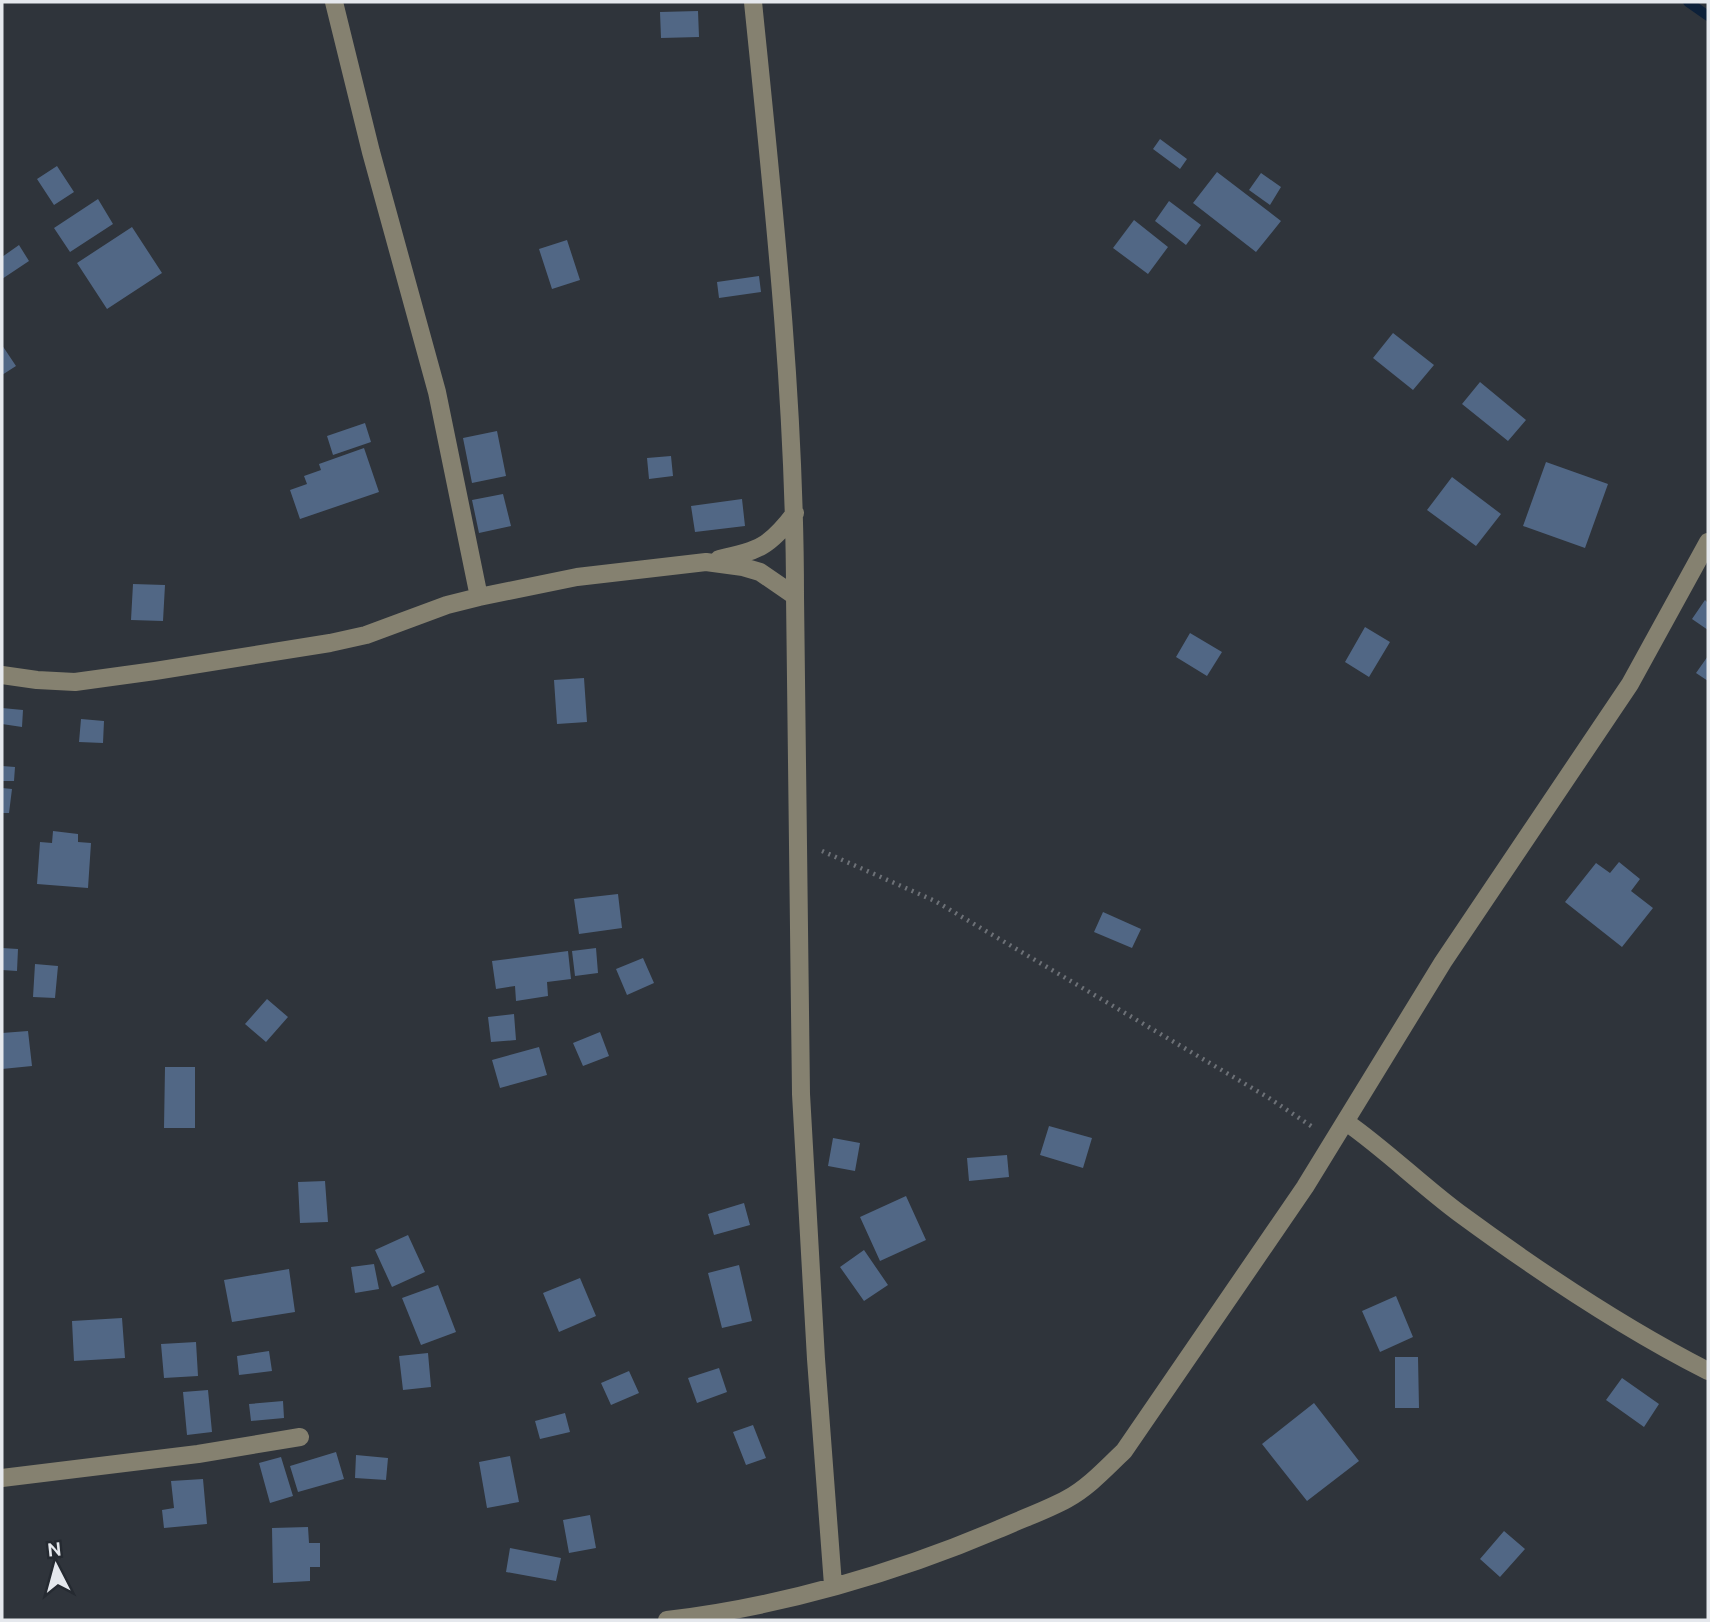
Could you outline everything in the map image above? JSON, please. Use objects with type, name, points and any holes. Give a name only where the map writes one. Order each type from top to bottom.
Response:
[{"type":"street","points":[[334,2],[371,152],[436,392],[480,597]]},
{"type":"street","points":[[754,2],[783,304],[795,513],[801,1094],[816,1359],[833,1585]]},
{"type":"street","points":[[2,675],[75,682],[330,643],[366,635],[480,597],[577,577],[706,562],[758,550],[778,533],[795,513]]},
{"type":"street","points":[[667,1620],[697,1618],[758,1605],[897,1569],[1067,1499],[1093,1481],[1124,1451],[1298,1198],[1443,962],[1630,684],[1708,542]]},
{"type":"street","points":[[706,562],[760,572],[795,596]]},
{"type":"street","points":[[1346,1122],[1380,1146],[1457,1212],[1525,1259],[1598,1309],[1708,1371]]},
{"type":"street","points":[[2,1478],[198,1454],[300,1437]]},
{"type":"path","points":[[799,840],[935,901],[1257,1091],[1334,1141]]},
{"type":"building","points":[[698,11],[699,37],[661,38],[660,12]]},
{"type":"building","points":[[1160,139],[1187,159],[1180,169],[1153,149]]},
{"type":"building","points":[[57,166],[74,192],[54,205],[37,179]]},
{"type":"building","points":[[1217,172],[1281,221],[1256,252],[1193,203]]},
{"type":"building","points":[[1261,173],[1281,187],[1270,205],[1249,190]]},
{"type":"building","points":[[98,199],[113,224],[70,252],[54,228]]},
{"type":"building","points":[[1169,201],[1201,225],[1186,245],[1155,221]]},
{"type":"building","points":[[1134,220],[1168,247],[1148,274],[1113,248]]},
{"type":"building","points":[[132,227],[162,273],[107,309],[77,263]]},
{"type":"building","points":[[567,240],[580,280],[552,289],[539,249]]},
{"type":"building","points":[[19,245],[29,261],[2,279],[2,257]]},
{"type":"building","points":[[759,276],[761,292],[719,298],[717,282]]},
{"type":"building","points":[[1393,333],[1434,365],[1413,390],[1373,358]]},
{"type":"building","points":[[2,345],[16,366],[2,375]]},
{"type":"building","points":[[1480,382],[1526,420],[1508,441],[1462,404]]},
{"type":"building","points":[[365,423],[371,442],[333,455],[327,436]]},
{"type":"building","points":[[497,431],[506,476],[472,483],[463,438]]},
{"type":"building","points":[[364,448],[379,492],[300,519],[290,490],[307,484],[304,476],[321,470],[319,464]]},
{"type":"building","points":[[671,456],[673,476],[649,479],[647,458]]},
{"type":"building","points":[[1546,462],[1608,484],[1585,548],[1523,526]]},
{"type":"building","points":[[1452,477],[1501,514],[1476,546],[1427,510]]},
{"type":"building","points":[[503,494],[511,526],[479,533],[472,500]]},
{"type":"building","points":[[742,499],[745,526],[695,532],[691,506]]},
{"type":"building","points":[[133,584],[165,585],[163,621],[131,620]]},
{"type":"building","points":[[1705,600],[1708,603],[1708,630],[1692,619]]},
{"type":"building","points":[[1365,627],[1390,642],[1369,677],[1345,662]]},
{"type":"building","points":[[1190,633],[1222,652],[1207,676],[1176,657]]},
{"type":"building","points":[[1708,656],[1708,681],[1696,673]]},
{"type":"building","points":[[584,678],[587,722],[557,724],[554,680]]},
{"type":"building","points":[[2,708],[23,710],[22,727],[2,724]]},
{"type":"building","points":[[81,719],[104,721],[103,743],[79,742]]},
{"type":"building","points":[[2,766],[15,767],[14,781],[2,781]]},
{"type":"building","points":[[2,788],[12,789],[9,813],[2,813]]},
{"type":"building","points":[[53,831],[78,834],[78,842],[91,843],[88,888],[37,884],[40,842],[52,843]]},
{"type":"building","points":[[1619,862],[1640,879],[1631,891],[1653,908],[1622,947],[1565,902],[1596,863],[1610,873]]},
{"type":"building","points":[[618,894],[622,928],[579,934],[574,899]]},
{"type":"building","points":[[1103,912],[1141,929],[1132,948],[1094,932]]},
{"type":"building","points":[[2,948],[18,949],[17,971],[2,970]]},
{"type":"building","points":[[596,948],[598,973],[575,976],[572,951]]},
{"type":"building","points":[[568,951],[571,979],[547,982],[548,996],[516,1001],[515,986],[496,989],[492,961]]},
{"type":"building","points":[[643,958],[654,983],[627,995],[616,969]]},
{"type":"building","points":[[35,964],[58,966],[55,998],[33,997]]},
{"type":"building","points":[[267,999],[288,1017],[266,1042],[245,1024]]},
{"type":"building","points":[[514,1014],[516,1040],[491,1042],[488,1017]]},
{"type":"building","points":[[28,1031],[32,1066],[2,1069],[2,1033]]},
{"type":"building","points":[[600,1032],[609,1056],[583,1066],[573,1043]]},
{"type":"building","points":[[539,1047],[547,1075],[500,1088],[492,1060]]},
{"type":"building","points":[[165,1067],[195,1067],[195,1128],[164,1128]]},
{"type":"building","points":[[1049,1126],[1092,1138],[1083,1168],[1040,1155]]},
{"type":"building","points":[[833,1138],[860,1143],[855,1171],[828,1166]]},
{"type":"building","points":[[1007,1155],[1009,1177],[969,1181],[967,1158]]},
{"type":"building","points":[[325,1181],[328,1222],[300,1223],[298,1182]]},
{"type":"building","points":[[906,1196],[926,1240],[880,1261],[860,1217]]},
{"type":"building","points":[[744,1203],[750,1225],[714,1235],[708,1214]]},
{"type":"building","points":[[408,1235],[425,1272],[392,1287],[375,1250]]},
{"type":"building","points":[[864,1250],[888,1285],[864,1301],[840,1267]]},
{"type":"building","points":[[374,1264],[379,1289],[355,1293],[351,1267]]},
{"type":"building","points":[[739,1265],[752,1321],[722,1328],[708,1273]]},
{"type":"building","points":[[289,1269],[295,1312],[232,1322],[224,1280]]},
{"type":"building","points":[[580,1278],[596,1316],[559,1332],[543,1293]]},
{"type":"building","points":[[438,1285],[456,1332],[421,1345],[402,1298]]},
{"type":"building","points":[[1396,1296],[1413,1337],[1380,1352],[1362,1311]]},
{"type":"building","points":[[122,1318],[125,1358],[74,1361],[72,1321]]},
{"type":"building","points":[[196,1342],[198,1376],[164,1378],[161,1344]]},
{"type":"building","points":[[269,1351],[272,1371],[239,1375],[237,1356]]},
{"type":"building","points":[[428,1353],[431,1387],[403,1390],[399,1356]]},
{"type":"building","points":[[1395,1357],[1418,1357],[1419,1408],[1395,1408]]},
{"type":"building","points":[[719,1368],[727,1392],[697,1403],[688,1378]]},
{"type":"building","points":[[629,1371],[639,1393],[611,1405],[601,1383]]},
{"type":"building","points":[[1622,1378],[1659,1404],[1644,1427],[1606,1400]]},
{"type":"building","points":[[208,1390],[212,1432],[187,1435],[183,1392]]},
{"type":"building","points":[[283,1401],[284,1418],[251,1421],[249,1404]]},
{"type":"building","points":[[1314,1403],[1359,1461],[1307,1501],[1262,1444]]},
{"type":"building","points":[[565,1413],[570,1432],[540,1439],[535,1421]]},
{"type":"building","points":[[753,1425],[766,1458],[746,1465],[733,1432]]},
{"type":"building","points":[[336,1452],[344,1479],[298,1492],[290,1466]]},
{"type":"building","points":[[356,1455],[388,1458],[386,1480],[355,1478]]},
{"type":"building","points":[[510,1456],[519,1502],[487,1508],[479,1462]]},
{"type":"building","points":[[281,1457],[293,1496],[270,1503],[259,1463]]},
{"type":"building","points":[[203,1479],[207,1524],[164,1528],[162,1510],[174,1508],[171,1481]]},
{"type":"building","points":[[590,1515],[596,1548],[569,1553],[563,1520]]},
{"type":"building","points":[[308,1527],[309,1543],[320,1543],[320,1567],[310,1567],[310,1581],[273,1583],[272,1528]]},
{"type":"building","points":[[1504,1531],[1525,1549],[1500,1577],[1480,1559]]},
{"type":"building","points":[[510,1548],[561,1558],[556,1581],[506,1572]]},
{"type":"waterway","points":[[1688,2],[1708,16]]}]
